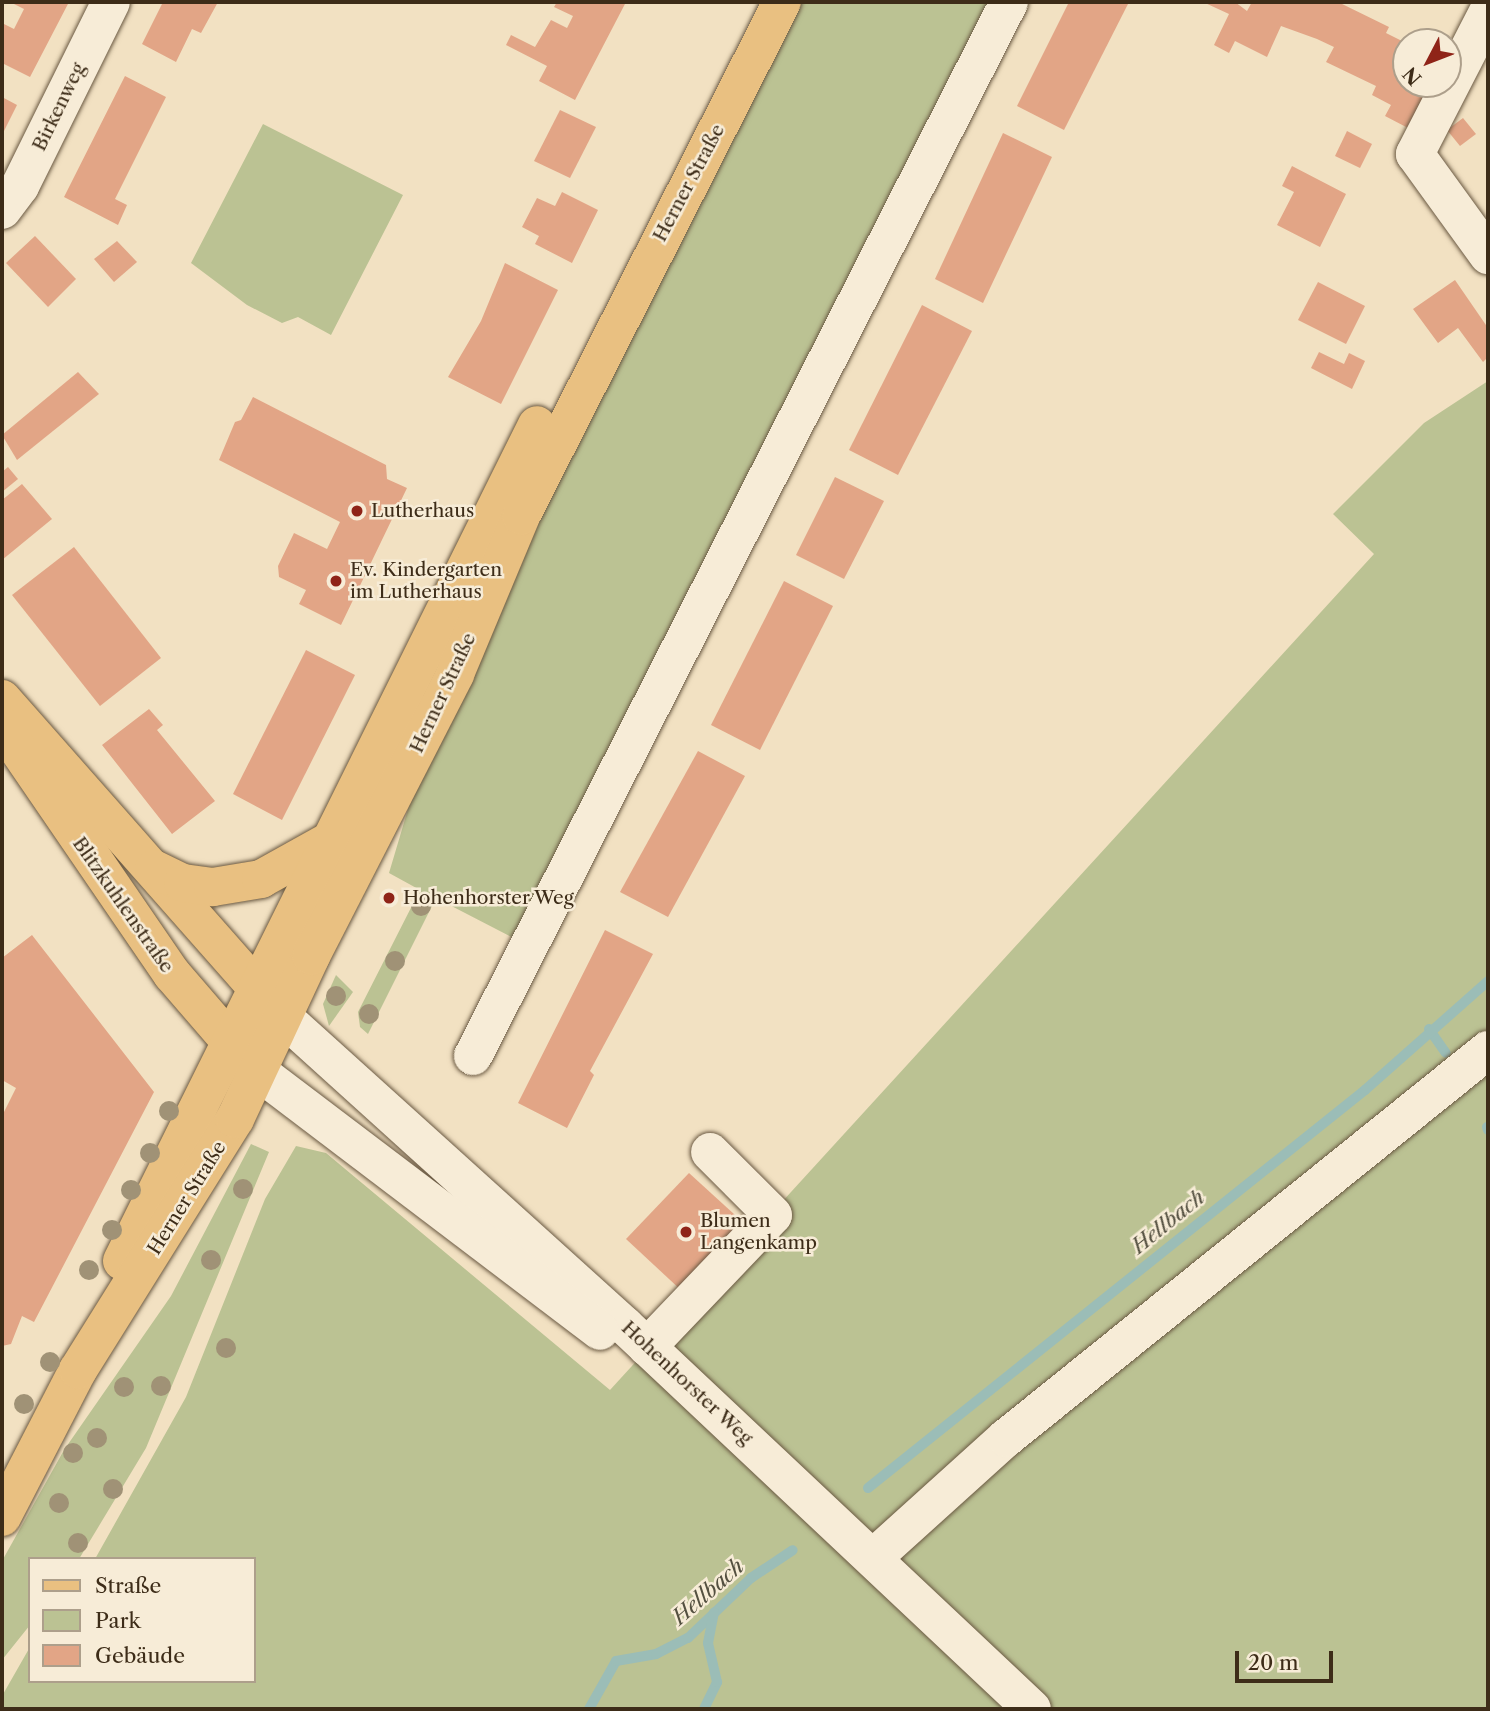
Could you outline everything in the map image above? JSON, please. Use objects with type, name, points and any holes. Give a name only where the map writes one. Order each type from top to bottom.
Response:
[{"type":"main road","name":"Herner Straße","points":[[78,1370],[99,1307],[231,1045],[324,844],[754,2]]},
{"type":"main road","name":"Herner Straße","points":[[2,1517],[78,1370],[219,1150],[456,674],[562,431],[782,2]]},
{"type":"main road","name":"Blitzkuhlenstraße","points":[[2,699],[258,989]]},
{"type":"main road","name":"Blitzkuhlenstraße","points":[[2,726],[117,898],[231,1045],[259,1072]]},
{"type":"main road","points":[[152,868],[183,883],[213,887],[261,879],[324,844]]},
{"type":"main road","name":"Hohenhorster Weg","points":[[258,989],[283,1017]]},
{"type":"street","name":"Birkenweg","points":[[2,210],[20,187],[111,2]]},
{"type":"street","points":[[473,1056],[1009,2]]},
{"type":"street","points":[[1488,12],[1415,154],[1488,256]]},
{"type":"street","name":"Hohenhorster Weg","points":[[283,1017],[776,1465],[1032,1709]]},
{"type":"street","points":[[873,1558],[1006,1438],[1488,1050]]},
{"type":"street","name":"Hohenhorster Weg","points":[[259,1072],[604,1334],[733,1447],[776,1465]]},
{"type":"street","points":[[648,1347],[773,1215],[710,1152]]},
{"type":"green space","points":[[795,2],[992,2],[517,940],[436,898],[368,1034],[360,1027],[358,1012],[420,890],[389,873],[414,789],[512,572]]},
{"type":"green space","points":[[263,124],[403,195],[331,335],[298,317],[282,323],[247,305],[191,263]]},
{"type":"green space","points":[[1488,381],[1488,1709],[2,1709],[2,1696],[28,1650],[28,1683],[256,1683],[256,1557],[96,1557],[186,1397],[265,1199],[296,1146],[326,1153],[610,1390],[1374,554],[1333,514],[1424,423]]},
{"type":"green space","points":[[336,975],[353,992],[329,1026],[323,1004]]},
{"type":"green space","points":[[251,1144],[269,1152],[146,1448],[80,1557],[28,1557],[28,1628],[2,1660],[2,1561],[64,1450],[171,1296]]},
{"type":"building","points":[[10,2],[69,2],[30,77],[2,63],[2,23],[14,29],[24,9]]},
{"type":"building","points":[[163,2],[218,2],[201,33],[192,29],[176,62],[142,44]]},
{"type":"building","points":[[557,2],[626,2],[575,100],[539,81],[547,66],[506,45],[511,35],[535,47],[551,20],[567,28],[573,16],[554,7]]},
{"type":"building","points":[[1069,2],[1129,2],[1064,130],[1017,106]]},
{"type":"building","points":[[1203,2],[1235,2],[1247,11],[1252,2],[1338,2],[1389,27],[1386,33],[1392,36],[1392,98],[1423,98],[1408,128],[1385,116],[1391,105],[1372,95],[1376,86],[1326,62],[1334,47],[1317,39],[1281,26],[1267,57],[1235,41],[1229,53],[1214,45],[1229,14]]},
{"type":"building","points":[[125,76],[166,97],[115,199],[127,205],[118,225],[64,197]]},
{"type":"building","points":[[2,97],[17,105],[2,135]]},
{"type":"building","points":[[560,110],[596,127],[570,178],[534,161]]},
{"type":"building","points":[[1463,118],[1476,134],[1460,146],[1447,130]]},
{"type":"building","points":[[1347,131],[1372,144],[1360,168],[1335,156]]},
{"type":"building","points":[[1003,133],[1052,157],[983,303],[935,279]]},
{"type":"building","points":[[1292,166],[1346,194],[1320,247],[1277,225],[1294,192],[1282,186]]},
{"type":"building","points":[[562,192],[598,210],[572,263],[535,244],[539,236],[522,227],[537,198],[555,206]]},
{"type":"building","points":[[35,236],[76,279],[48,307],[6,263]]},
{"type":"building","points":[[117,241],[137,262],[114,282],[94,259]]},
{"type":"building","points":[[505,263],[558,290],[501,404],[448,377],[481,321]]},
{"type":"building","points":[[1455,280],[1488,328],[1488,357],[1483,362],[1458,328],[1438,343],[1413,309]]},
{"type":"building","points":[[1318,282],[1365,306],[1346,344],[1298,320]]},
{"type":"building","points":[[922,305],[972,331],[898,475],[849,450]]},
{"type":"building","points":[[1319,352],[1344,364],[1349,353],[1365,361],[1352,389],[1311,368]]},
{"type":"building","points":[[78,372],[99,394],[17,460],[2,435]]},
{"type":"building","name":"Lutherhaus","points":[[253,397],[386,465],[387,479],[407,488],[341,625],[299,604],[306,590],[279,577],[278,566],[294,533],[327,549],[340,522],[219,460],[235,422],[241,420]]},
{"type":"building","points":[[8,467],[18,479],[2,492],[2,472]]},
{"type":"building","points":[[835,477],[884,501],[844,579],[796,555]]},
{"type":"building","points":[[22,484],[52,519],[2,560],[2,500]]},
{"type":"building","points":[[74,547],[161,658],[100,706],[12,595]]},
{"type":"building","points":[[784,581],[833,606],[760,750],[711,725]]},
{"type":"building","points":[[306,650],[355,675],[282,820],[233,794]]},
{"type":"building","points":[[149,709],[163,725],[157,730],[215,801],[172,834],[102,745]]},
{"type":"building","points":[[698,751],[745,776],[668,917],[620,892]]},
{"type":"building","points":[[605,930],[653,954],[590,1071],[594,1075],[567,1128],[518,1103]]},
{"type":"building","points":[[32,935],[154,1092],[34,1322],[22,1316],[11,1344],[2,1346],[2,1116],[16,1088],[2,1080],[2,958]]},
{"type":"building","name":"Blumen Langenkamp","points":[[689,1173],[746,1225],[683,1292],[626,1239]]},
{"type":"waterway","name":"Hellbach","points":[[868,1488],[1365,1090],[1488,981]]},
{"type":"waterway","points":[[1429,1029],[1446,1053]]},
{"type":"waterway","name":"Hellbach","points":[[589,1709],[616,1661],[656,1654],[688,1638],[751,1578],[793,1550]]},
{"type":"waterway","points":[[704,1709],[717,1682],[708,1643],[714,1613]]},
{"type":"place","name":"Lutherhaus","points":[[357,511]]},
{"type":"place","name":"Ev. Kindergarten im Lutherhaus","points":[[336,581]]},
{"type":"place","name":"Hohenhorster Weg","points":[[389,898]]},
{"type":"place","name":"Blumen Langenkamp","points":[[686,1232]]}]
